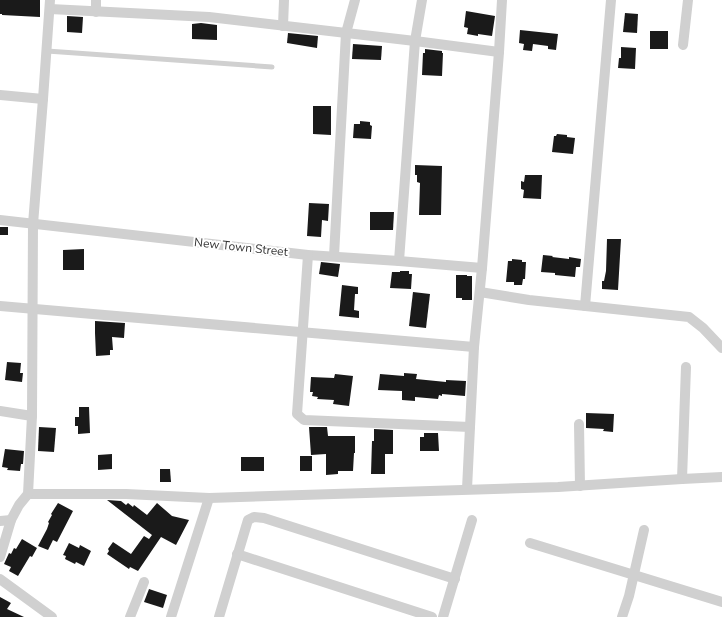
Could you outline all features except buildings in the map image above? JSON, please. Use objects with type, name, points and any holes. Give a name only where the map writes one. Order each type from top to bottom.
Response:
[{"type":"street","points":[[96,0],[96,12]]},
{"type":"street","points":[[283,26],[284,0]]},
{"type":"street","points":[[334,256],[346,33],[355,0]]},
{"type":"street","points":[[399,261],[415,41],[422,0]]},
{"type":"street","points":[[467,489],[474,347],[482,268],[502,0]]},
{"type":"street","points":[[585,306],[610,0]]},
{"type":"street","points":[[683,45],[688,0]]},
{"type":"street","points":[[0,557],[11,520],[19,505],[28,494],[32,416],[33,224],[50,5],[96,12],[209,17],[499,52]]},
{"type":"street","points":[[0,95],[43,99]]},
{"type":"street","name":"New Town Street","points":[[0,220],[308,255],[482,268]]},
{"type":"street","points":[[308,255],[297,414],[304,420],[470,427]]},
{"type":"street","points":[[480,292],[530,300],[689,317],[703,328],[722,348]]},
{"type":"street","points":[[0,306],[474,347]]},
{"type":"street","points":[[682,479],[686,367]]},
{"type":"street","points":[[0,411],[32,416]]},
{"type":"street","points":[[579,424],[580,486]]},
{"type":"street","points":[[28,494],[126,494],[209,498],[580,486],[722,477]]},
{"type":"street","points":[[171,617],[209,498]]},
{"type":"street","points":[[219,617],[248,520],[254,517],[271,520],[455,578]]},
{"type":"street","points":[[0,520],[11,520]]},
{"type":"street","points":[[443,617],[472,520]]},
{"type":"street","points":[[622,617],[629,596],[644,530]]},
{"type":"street","points":[[530,543],[722,602]]},
{"type":"street","points":[[237,554],[432,617]]},
{"type":"street","points":[[0,579],[52,617]]},
{"type":"street","points":[[130,617],[144,582]]},
{"type":"lane","points":[[47,51],[272,67]]}]
